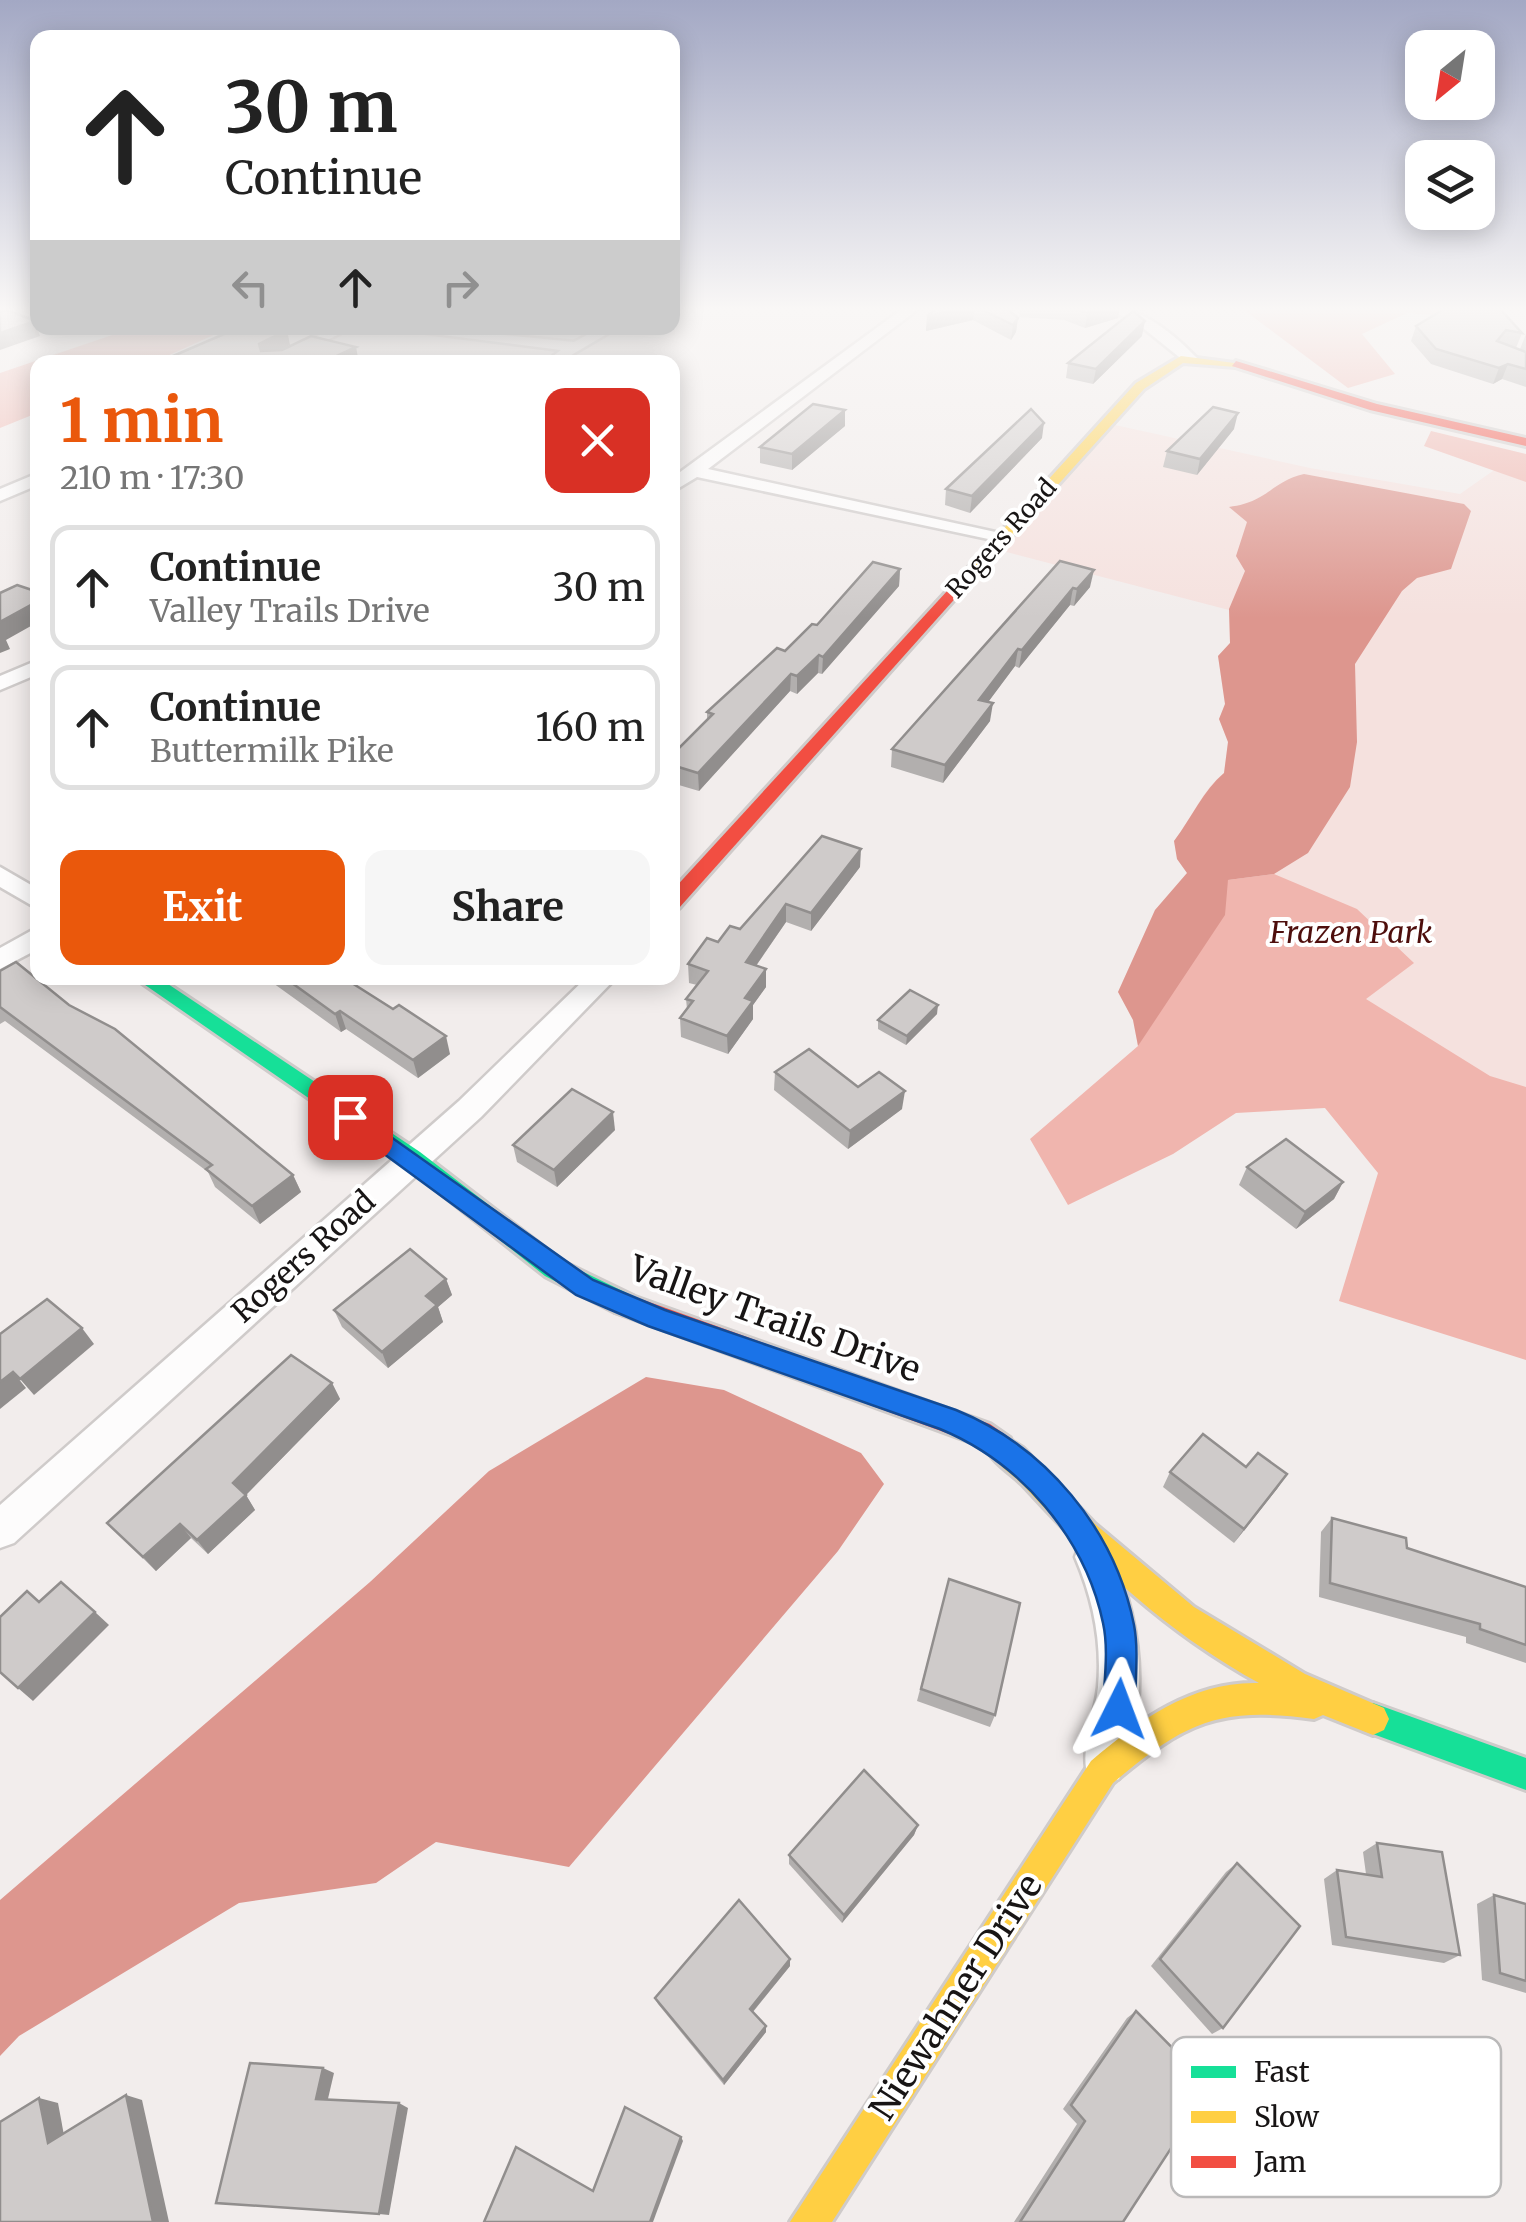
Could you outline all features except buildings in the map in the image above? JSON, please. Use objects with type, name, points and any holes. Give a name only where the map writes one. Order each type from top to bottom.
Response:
[{"type":"street","points":[[680,481],[774,411]]},
{"type":"street","name":"Rogers Road","points":[[680,895],[1117,411]]},
{"type":"street","points":[[1390,411],[1526,442]]},
{"type":"street","points":[[694,470],[883,516],[900,526],[995,544]]},
{"type":"street","points":[[0,496],[30,482]]},
{"type":"street","points":[[0,684],[30,670]]},
{"type":"street","points":[[0,875],[30,896]]},
{"type":"street","points":[[0,960],[30,941]]},
{"type":"street","name":"Valley Trails Drive","points":[[155,985],[412,1158],[554,1269],[584,1287],[657,1318],[980,1433],[1030,1468],[1081,1531],[1206,1635],[1334,1706],[1526,1774]]},
{"type":"street","name":"Rogers Road","points":[[0,1530],[529,1053],[595,985]]},
{"type":"street","name":"Niewahner Drive","points":[[1081,1531],[1108,1585],[1120,1628],[1119,1709],[1102,1772]]},
{"type":"street","name":"Niewahner Drive","points":[[809,2222],[1102,1772],[1143,1735],[1199,1709],[1247,1695],[1334,1706]]},
{"type":"green space","points":[[0,411],[30,411],[30,416],[0,428]]},
{"type":"green space","name":"Frazen Park","points":[[1106,423],[1310,468],[1460,494],[1500,466],[1526,473],[1526,1175],[1138,1046],[1133,1020],[1118,992],[1155,910],[1187,873],[1177,859],[1174,841],[1203,796],[1224,773],[1228,742],[1219,719],[1225,704],[1218,656],[1230,643],[1229,610],[991,548]]},
{"type":"green space","points":[[1431,431],[1526,454],[1526,482],[1424,446]]},
{"type":"green space","points":[[1274,874],[1357,909],[1414,963],[1366,999],[1490,1076],[1526,1087],[1526,1360],[1339,1301],[1378,1173],[1325,1108],[1236,1113],[1173,1154],[1068,1205],[1030,1139],[1138,1046],[1228,880]]},
{"type":"shaded area","points":[[1304,474],[1464,504],[1471,511],[1451,569],[1417,578],[1402,591],[1355,664],[1357,742],[1350,787],[1308,853],[1274,874],[1228,880],[1225,915],[1138,1046],[1133,1020],[1118,992],[1155,910],[1187,873],[1177,859],[1174,841],[1224,773],[1228,742],[1219,719],[1225,704],[1218,656],[1230,643],[1229,609],[1245,571],[1236,556],[1247,522],[1229,507],[1253,501]]},
{"type":"shaded area","points":[[646,1377],[724,1390],[861,1453],[884,1484],[838,1551],[569,1867],[436,1842],[376,1883],[239,1903],[19,2036],[0,2056],[0,1900],[370,1582],[489,1471]]},
{"type":"traffic: fast","points":[[155,985],[412,1158],[554,1269],[624,1304]]},
{"type":"traffic: fast","points":[[1373,1719],[1526,1774]]},
{"type":"traffic: slow","points":[[953,593],[1118,411]]},
{"type":"traffic: slow","points":[[1000,1447],[1116,1563],[1184,1617],[1256,1665],[1373,1719]]},
{"type":"traffic: slow","points":[[809,2222],[1102,1772],[1152,1732],[1199,1708],[1250,1698],[1314,1703]]},
{"type":"traffic: jam","points":[[1390,411],[1526,442]]},
{"type":"traffic: jam","points":[[680,895],[953,593]]},
{"type":"traffic: jam","points":[[624,1304],[980,1433],[1000,1447]]},
{"type":"route","points":[[350,1117],[412,1158],[554,1269],[584,1287],[657,1318],[916,1406],[980,1433],[1030,1468],[1081,1531],[1108,1585],[1120,1628],[1119,1709]]}]
